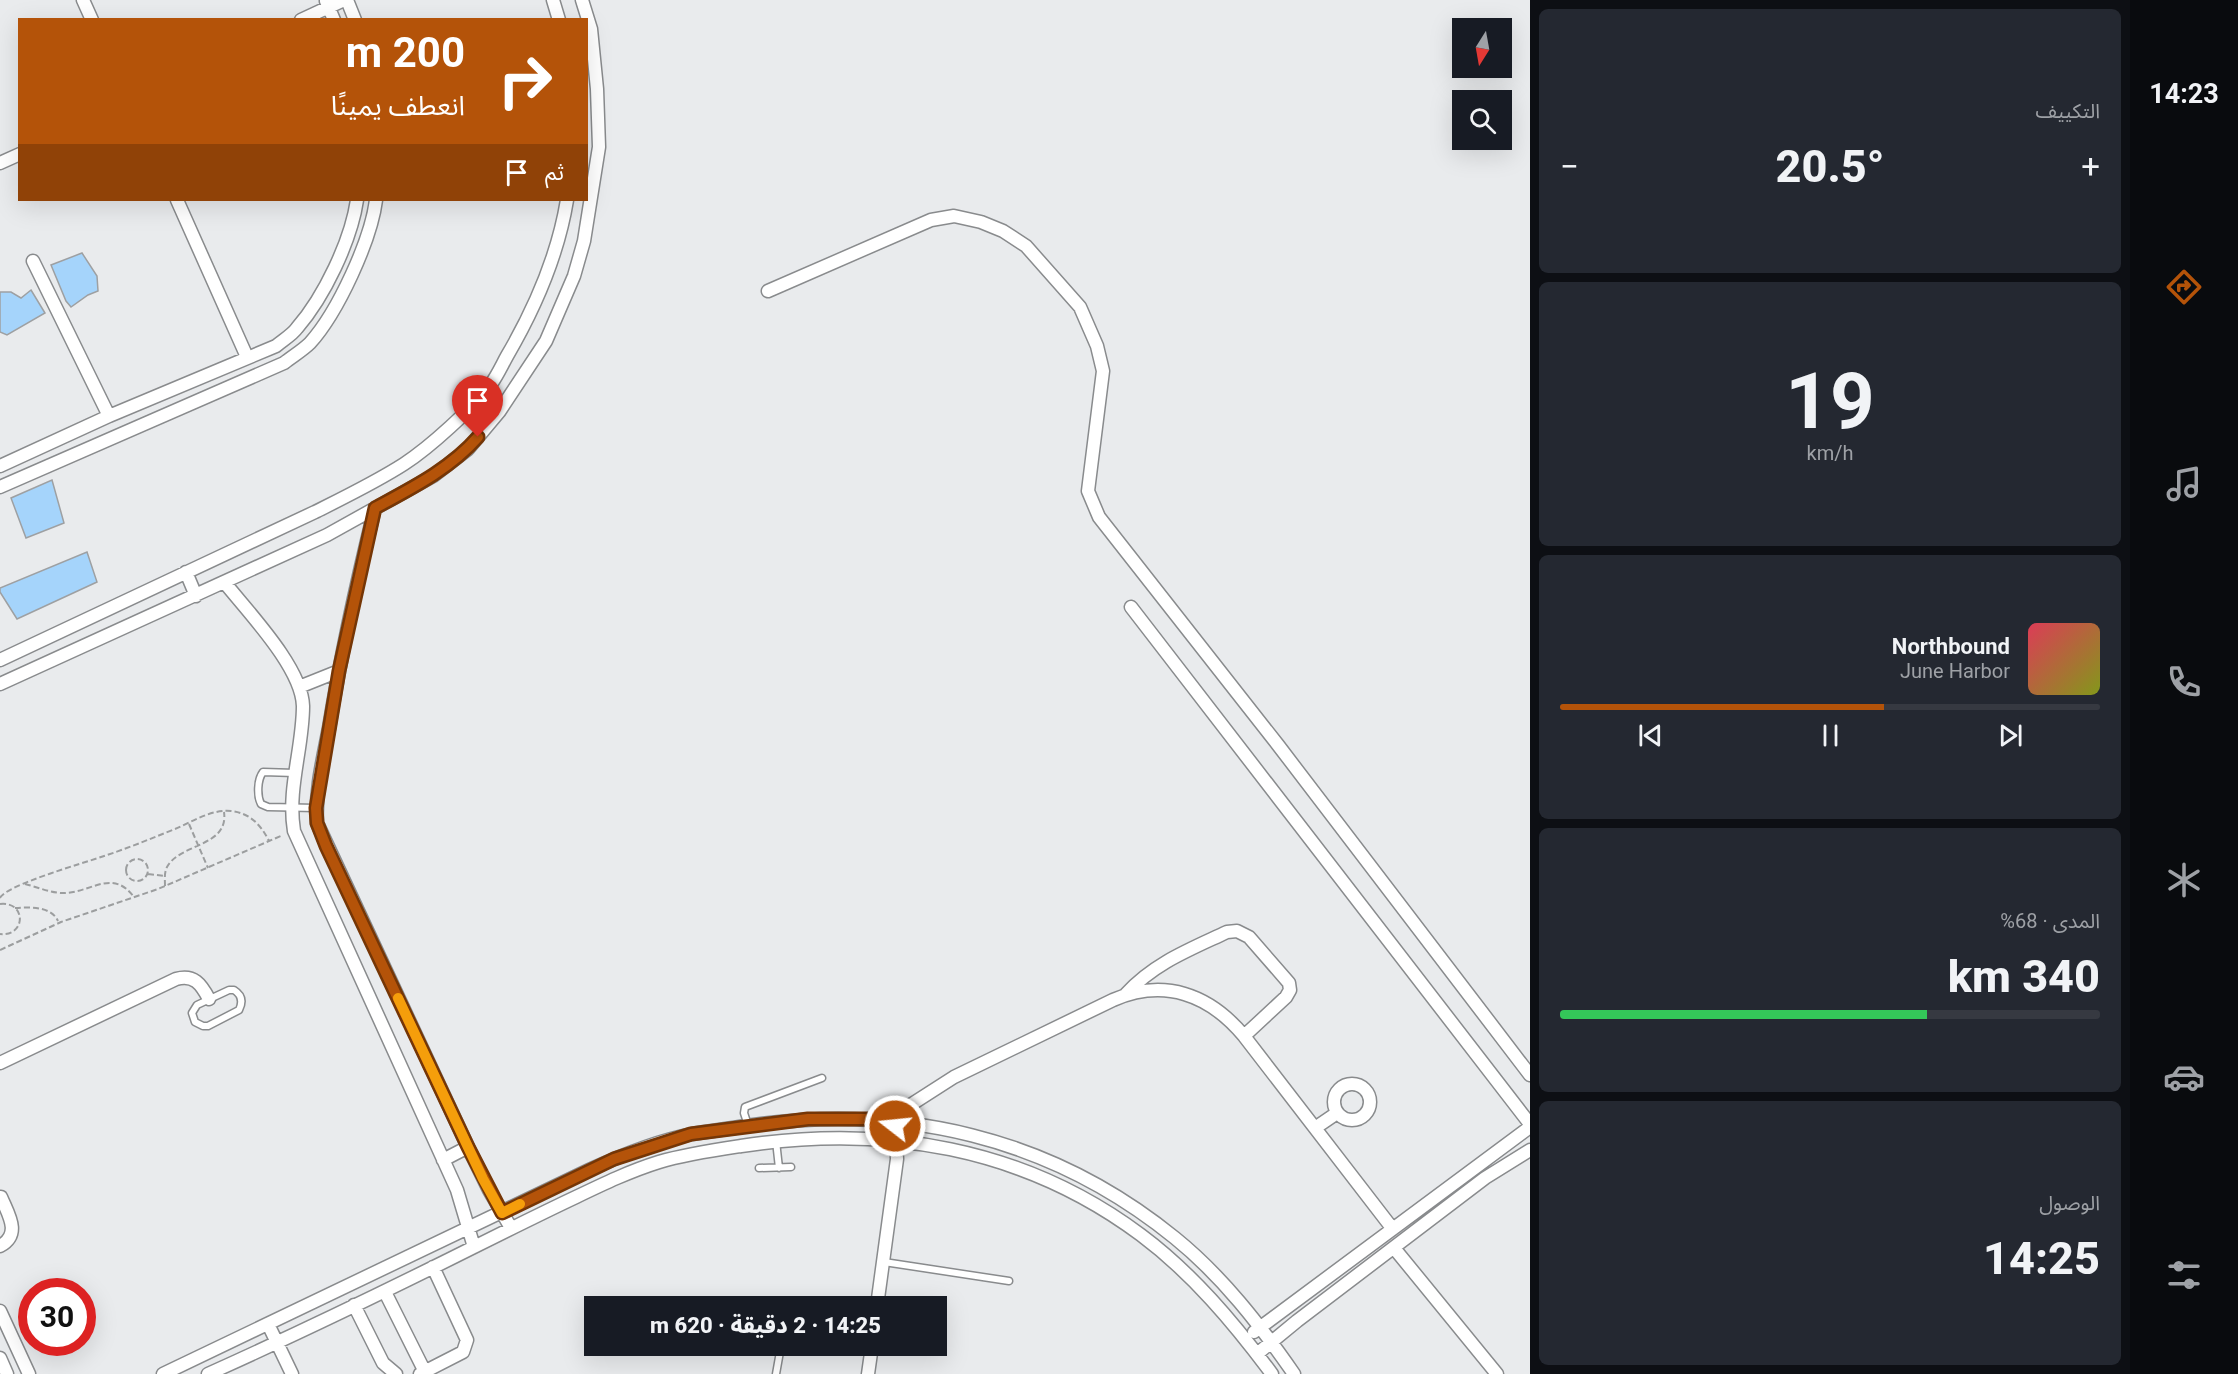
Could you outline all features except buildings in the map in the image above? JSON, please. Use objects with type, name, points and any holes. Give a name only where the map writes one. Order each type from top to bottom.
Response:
[{"type":"street","points":[[83,0],[91,18]]},
{"type":"street","points":[[304,18],[327,3],[346,0],[354,18]]},
{"type":"street","points":[[553,0],[558,18]]},
{"type":"street","points":[[582,0],[588,18]]},
{"type":"street","points":[[327,3],[333,18]]},
{"type":"street","points":[[0,684],[327,535],[433,476],[468,449],[499,412],[546,341],[574,276],[584,241],[599,147],[597,88],[588,19]]},
{"type":"street","points":[[0,164],[18,155]]},
{"type":"street","points":[[177,201],[247,357]]},
{"type":"street","points":[[0,466],[109,416],[276,346],[296,330],[331,274],[346,237],[357,201]]},
{"type":"street","points":[[0,487],[285,363],[310,343],[348,283],[364,244],[376,201]]},
{"type":"street","points":[[0,660],[355,492],[405,463],[451,426],[491,384],[521,332],[545,277],[563,223],[567,201]]},
{"type":"street","points":[[768,291],[931,220],[954,216],[981,222],[1003,231],[1026,246],[1080,307],[1097,346],[1103,371],[1088,491],[1099,517],[1278,745],[1530,1075]]},
{"type":"street","points":[[33,261],[109,416]]},
{"type":"street","points":[[375,508],[339,671],[316,808],[317,823],[468,1147],[512,1228]]},
{"type":"street","points":[[186,572],[196,596]]},
{"type":"street","points":[[225,583],[277,648],[299,687],[303,706],[292,808],[294,831],[462,1203],[474,1247]]},
{"type":"street","points":[[1131,607],[1530,1125],[1244,1339]]},
{"type":"street","points":[[299,687],[339,671]]},
{"type":"street","points":[[1126,994],[1140,978],[1167,961],[1227,932],[1237,931],[1249,937],[1289,983],[1290,990],[1286,997],[1244,1036]]},
{"type":"street","points":[[0,1063],[176,979],[186,977],[196,980],[201,984],[209,999]]},
{"type":"street","points":[[879,1296],[897,1159],[896,1122],[901,1111],[954,1077],[1126,994],[1153,989],[1168,990],[1194,997],[1227,1017],[1392,1228]]},
{"type":"street","points":[[1315,1128],[1337,1113]]},
{"type":"street","points":[[163,1374],[589,1170],[639,1149],[691,1134],[818,1119],[868,1119],[929,1125],[990,1140],[1048,1160],[1102,1187],[1152,1220],[1220,1280],[1272,1342],[1294,1374]]},
{"type":"street","points":[[208,1374],[385,1292],[621,1176],[658,1162],[697,1152],[776,1141],[838,1137],[896,1139],[926,1143],[985,1158],[1041,1178],[1094,1203],[1118,1218],[1165,1254],[1207,1294],[1272,1374]]},
{"type":"street","points":[[443,1160],[468,1147]]},
{"type":"street","points":[[1257,1354],[1485,1178],[1530,1150]]},
{"type":"street","points":[[0,1245],[9,1239],[13,1227],[1,1197]]},
{"type":"street","points":[[1394,1248],[1497,1374]]},
{"type":"street","points":[[385,1292],[423,1373],[463,1352],[467,1341],[433,1268]]},
{"type":"street","points":[[354,1305],[383,1363],[396,1374]]},
{"type":"street","points":[[0,1311],[29,1374]]},
{"type":"street","points":[[268,1324],[292,1374]]},
{"type":"street","points":[[868,1374],[871,1356]]},
{"type":"street","points":[[0,1358],[8,1374]]},
{"type":"lane","points":[[295,774],[266,772],[261,774],[259,798],[261,804],[268,807],[316,808]]},
{"type":"lane","points":[[234,990],[242,1002],[235,1013],[208,1026],[198,1025],[192,1018],[194,1008],[209,999],[234,990]]},
{"type":"lane","points":[[748,1126],[744,1113],[745,1107],[822,1078]]},
{"type":"lane","points":[[776,1141],[779,1168]]},
{"type":"lane","points":[[759,1168],[791,1167]]},
{"type":"lane","points":[[884,1262],[1009,1281]]},
{"type":"lane","points":[[776,1374],[779,1356]]},
{"type":"path","points":[[0,898],[7,891],[24,884],[125,850],[213,813],[231,811],[249,817],[262,827],[269,841]]},
{"type":"path","points":[[165,886],[167,867],[177,856],[210,840],[221,829],[225,820],[224,812]]},
{"type":"path","points":[[189,822],[208,868]]},
{"type":"path","points":[[0,950],[61,921],[165,886],[294,831]]},
{"type":"path","points":[[131,879],[128,876],[127,866],[134,860],[139,859],[147,864],[148,874]]},
{"type":"path","points":[[131,879],[141,880],[148,874],[165,876]]},
{"type":"path","points":[[126,886],[131,879]]},
{"type":"path","points":[[24,884],[64,893],[114,882],[126,886],[134,897]]},
{"type":"path","points":[[0,904],[11,905],[15,908],[48,910],[56,916],[58,921]]},
{"type":"path","points":[[0,934],[9,934],[18,927],[20,917],[15,908]]},
{"type":"slow traffic","points":[[398,998],[483,1179],[502,1213],[520,1204]]},
{"type":"route","points":[[478,437],[468,449],[433,476],[375,508],[339,671],[316,808],[317,823],[326,846],[483,1179],[502,1213],[614,1159],[691,1134],[808,1119],[868,1119],[896,1122],[895,1126]]}]
